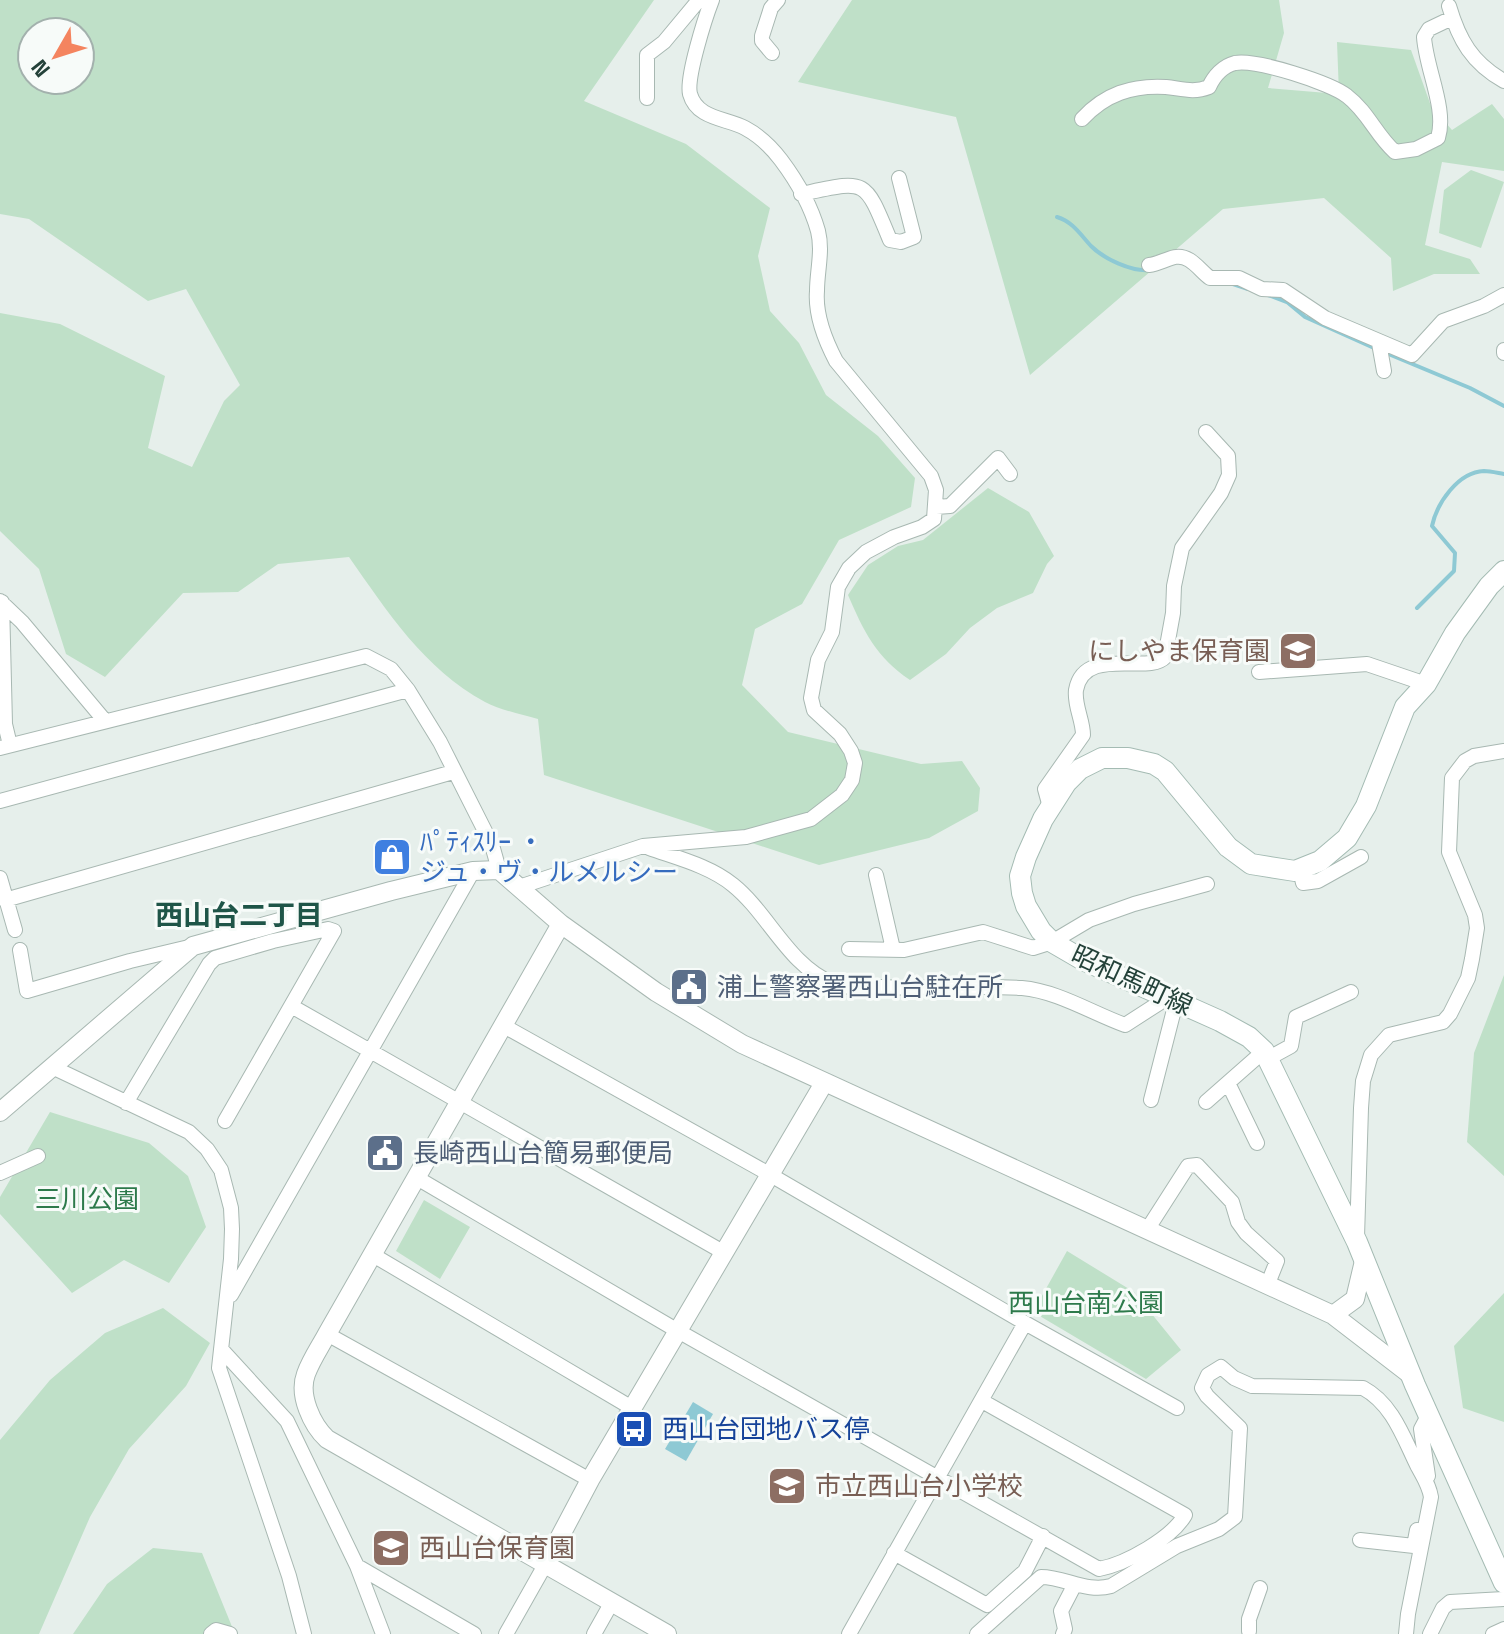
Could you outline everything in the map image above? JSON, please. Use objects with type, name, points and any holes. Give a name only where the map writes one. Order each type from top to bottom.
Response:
[{"type":"main road","points":[[1300,870],[1320,861],[1347,838],[1366,806],[1405,707],[1426,684],[1455,633],[1489,586],[1504,571]]},
{"type":"main road","name":"昭和馬町線","points":[[1300,870],[1264,868],[1238,857],[1173,777],[1154,764],[1112,757],[1095,760],[1066,783],[1050,807],[1020,876],[1022,893],[1033,920],[1052,942],[1083,960],[1249,1037],[1266,1054],[1360,1251],[1411,1375],[1504,1583]]},
{"type":"street","points":[[647,98],[647,55],[664,42],[699,0]]},
{"type":"street","points":[[519,887],[643,846],[746,837],[811,819],[842,795],[852,780],[855,763],[840,734],[814,710],[811,698],[818,660],[832,632],[838,587],[849,568],[866,552],[928,525],[934,519],[936,490],[931,476],[836,361],[827,344],[817,307],[821,262],[818,231],[801,194],[781,160],[764,142],[744,128],[706,114],[692,98],[689,73],[710,0]]},
{"type":"street","points":[[772,53],[762,41],[762,36],[771,8],[778,0]]},
{"type":"street","points":[[1082,119],[1096,104],[1113,94],[1158,87],[1197,92],[1209,87],[1215,75],[1234,63],[1253,63],[1345,93],[1365,112],[1383,141],[1395,152],[1416,149],[1438,138],[1440,131],[1441,109],[1427,65],[1424,37],[1450,12],[1456,32],[1470,54],[1488,72],[1504,81]]},
{"type":"street","points":[[801,194],[848,184],[859,186],[875,203],[890,240],[901,242],[914,237],[899,178]]},
{"type":"street","points":[[1149,265],[1175,257],[1183,258],[1210,278],[1239,278],[1262,289],[1283,290],[1325,318],[1412,355],[1443,321],[1504,295]]},
{"type":"street","points":[[1379,343],[1383,365]]},
{"type":"street","points":[[1050,807],[1045,789],[1083,735],[1076,690],[1083,677],[1096,667],[1112,663],[1156,664],[1165,657],[1182,548],[1221,493],[1229,475],[1228,456],[1206,432]]},
{"type":"street","points":[[936,507],[950,506],[998,458],[1010,474]]},
{"type":"street","points":[[1,601],[105,721]]},
{"type":"street","points":[[1,601],[5,746],[366,656],[391,669],[408,690],[440,742],[492,845],[499,870],[561,924],[705,1024],[824,1083],[1333,1315],[1411,1375]]},
{"type":"street","points":[[1259,672],[1367,664],[1426,684]]},
{"type":"street","points":[[0,801],[408,690]]},
{"type":"street","points":[[1333,1315],[1355,1299],[1360,1251],[1361,1108],[1363,1081],[1371,1055],[1389,1035],[1443,1022],[1456,1003],[1470,969],[1477,928],[1475,915],[1449,852],[1452,778],[1465,761],[1474,756],[1504,751]]},
{"type":"street","points":[[5,900],[453,772]]},
{"type":"street","points":[[643,846],[701,867],[731,883],[754,905],[807,969],[833,983],[922,989],[1023,988],[1044,993],[1125,1025],[1172,1000]]},
{"type":"street","points":[[1300,870],[1303,883],[1318,881],[1361,857]]},
{"type":"street","points":[[20,950],[27,991],[391,891],[473,871],[499,870]]},
{"type":"street","points":[[227,1302],[473,871]]},
{"type":"street","points":[[876,875],[893,949]]},
{"type":"street","points":[[0,878],[15,930]]},
{"type":"street","points":[[849,949],[904,950],[983,932],[1033,948],[1052,942],[1089,920],[1207,884]]},
{"type":"street","points":[[561,924],[327,1334],[304,1377],[304,1387],[314,1425],[327,1439],[667,1634]]},
{"type":"street","points":[[126,1103],[215,958],[273,941],[328,929],[334,931],[225,1121]]},
{"type":"street","points":[[0,1112],[193,946]]},
{"type":"street","points":[[1206,1102],[1266,1054],[1291,1046],[1296,1017],[1351,992]]},
{"type":"street","points":[[1151,1100],[1172,1000]]},
{"type":"street","points":[[293,1007],[723,1252]]},
{"type":"street","points":[[502,1025],[1177,1408]]},
{"type":"street","points":[[52,1067],[189,1132],[207,1149],[221,1170],[231,1208],[232,1229],[219,1368],[289,1576],[304,1634]]},
{"type":"street","points":[[506,1634],[590,1480],[824,1083]]},
{"type":"street","points":[[1228,1083],[1257,1143]]},
{"type":"street","points":[[0,1173],[38,1156]]},
{"type":"street","points":[[1147,1230],[1188,1166],[1197,1165],[1232,1202],[1238,1222],[1246,1233],[1277,1261],[1267,1286]]},
{"type":"street","points":[[417,1178],[678,1331],[1099,1569],[1128,1559],[1177,1529],[1185,1515],[982,1401]]},
{"type":"street","points":[[373,1255],[632,1408]]},
{"type":"street","points":[[853,1633],[894,1553],[1025,1323]]},
{"type":"street","points":[[327,1334],[590,1480]]},
{"type":"street","points":[[221,1349],[287,1421],[357,1566],[383,1634]]},
{"type":"street","points":[[977,1634],[1041,1577],[1100,1589],[1111,1586],[1177,1546],[1219,1529],[1235,1517],[1240,1428],[1202,1388],[1204,1380],[1217,1368],[1221,1367],[1234,1378],[1252,1386],[1351,1386],[1373,1393],[1399,1425],[1429,1484]]},
{"type":"street","points":[[287,1421],[310,1413]]},
{"type":"street","points":[[1399,1634],[1406,1634],[1428,1523],[1431,1497],[1421,1429],[1429,1414]]},
{"type":"street","points":[[1360,1540],[1414,1546],[1419,1523],[1428,1523]]},
{"type":"street","points":[[894,1553],[987,1605],[1025,1571],[1043,1536]]},
{"type":"street","points":[[357,1566],[474,1634]]},
{"type":"street","points":[[1063,1634],[1065,1629],[1061,1611],[1075,1584]]},
{"type":"street","points":[[1251,1633],[1249,1619],[1260,1588]]},
{"type":"street","points":[[1430,1634],[1443,1608],[1450,1602],[1504,1599]]},
{"type":"street","points":[[594,1634],[612,1602]]},
{"type":"street","points":[[1493,1634],[1504,1629]]},
{"type":"street","points":[[211,1634],[216,1630],[230,1634]]},
{"type":"green space","points":[[0,0],[654,0],[584,101],[686,144],[770,208],[758,256],[770,311],[799,343],[826,395],[878,436],[915,478],[911,507],[839,540],[802,604],[755,629],[742,685],[788,732],[921,764],[962,761],[980,788],[978,811],[929,838],[819,865],[544,775],[538,719],[485,702],[443,673],[408,637],[349,557],[278,564],[238,592],[183,593],[105,677],[66,654],[39,569],[0,531],[0,313],[60,324],[165,376],[148,448],[192,467],[224,401],[240,385],[186,289],[148,301],[29,219],[0,214]]},
{"type":"green space","points":[[852,0],[1279,0],[1284,33],[1268,88],[1339,94],[1337,42],[1411,50],[1431,106],[1452,130],[1492,104],[1504,119],[1504,171],[1442,162],[1425,245],[1470,259],[1480,274],[1434,274],[1393,291],[1391,258],[1324,198],[1223,209],[1030,375],[956,117],[798,82]]},
{"type":"green space","points":[[1471,170],[1504,182],[1481,248],[1439,233],[1444,190]]},
{"type":"green space","points":[[988,488],[1029,512],[1054,556],[1033,593],[997,608],[970,628],[946,654],[910,680],[888,662],[872,643],[848,595],[868,565],[898,546],[923,540]]},
{"type":"green space","points":[[1504,975],[1504,1176],[1467,1142],[1474,1053]]},
{"type":"green space","name":"三川公園","points":[[50,1112],[149,1143],[188,1176],[206,1227],[169,1283],[124,1260],[72,1293],[0,1214],[0,1197]]},
{"type":"green space","points":[[424,1200],[470,1227],[440,1279],[396,1251]]},
{"type":"green space","name":"西山台南公園","points":[[1067,1251],[1134,1292],[1181,1350],[1146,1379],[1033,1312]]},
{"type":"green space","points":[[1504,1293],[1504,1422],[1463,1408],[1454,1346]]},
{"type":"green space","points":[[163,1308],[210,1343],[186,1386],[129,1449],[90,1517],[39,1634],[0,1634],[0,1440],[50,1380],[105,1333]]},
{"type":"green space","points":[[153,1548],[202,1553],[235,1634],[73,1634],[107,1584]]},
{"type":"water","points":[[693,1402],[713,1414],[686,1461],[665,1449]]},
{"type":"waterway","points":[[1057,217],[1072,225],[1091,246],[1111,260],[1127,267],[1150,270]]},
{"type":"waterway","points":[[1230,283],[1248,289]]},
{"type":"waterway","points":[[1268,295],[1287,302],[1305,317],[1374,348]]},
{"type":"waterway","points":[[1386,353],[1470,388],[1504,406]]},
{"type":"waterway","points":[[1417,608],[1454,571],[1455,553],[1432,526],[1444,499],[1457,483],[1475,473],[1504,474]]},
{"type":"place","name":"にしやま保育園","points":[[1298,651]]},
{"type":"place","name":"ﾊﾟﾃｨｽﾘｰ ・ ジュ・ヴ・ルメルシー","points":[[392,857]]},
{"type":"place","name":"浦上警察署西山台駐在所","points":[[689,987]]},
{"type":"place","name":"長崎西山台簡易郵便局","points":[[385,1153]]},
{"type":"place","name":"西山台団地バス停","points":[[634,1429]]},
{"type":"place","name":"市立西山台小学校","points":[[787,1486]]},
{"type":"place","name":"西山台保育園","points":[[391,1548]]},
{"type":"district","name":"西山台二丁目","points":[[239,915]]}]
